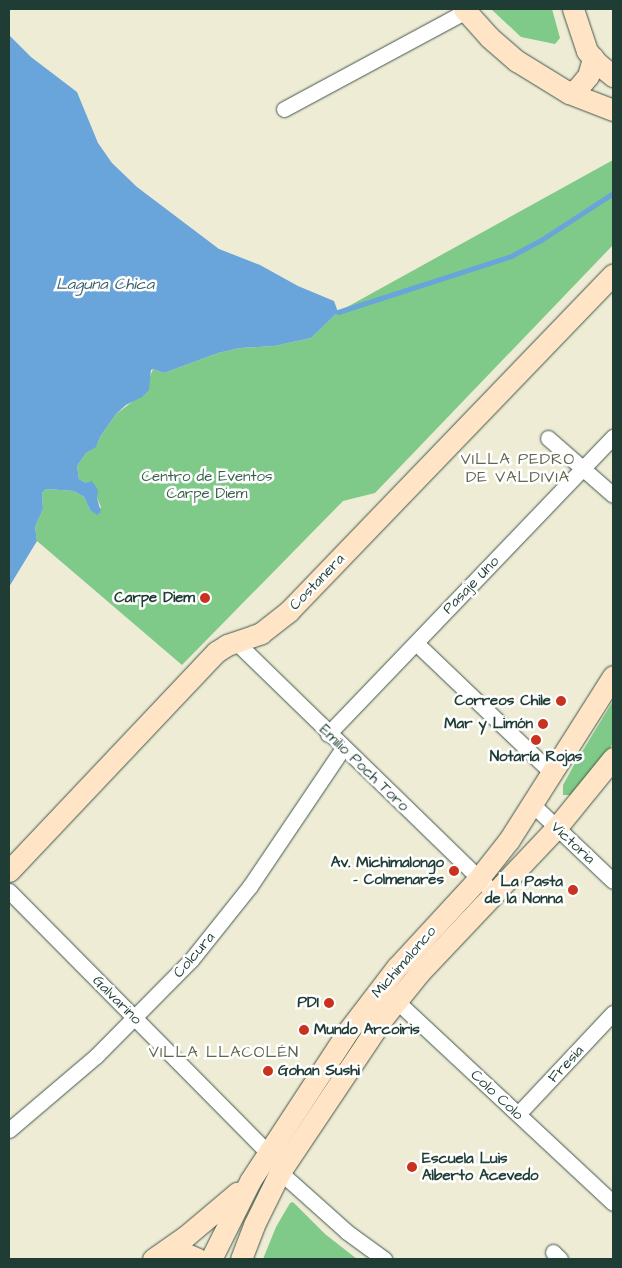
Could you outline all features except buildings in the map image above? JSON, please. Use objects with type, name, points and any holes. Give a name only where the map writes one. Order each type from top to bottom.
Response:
[{"type":"main road","points":[[572,9],[582,42],[593,58],[613,76]]},
{"type":"main road","points":[[465,10],[490,37],[517,61],[569,94],[613,110]]},
{"type":"main road","points":[[569,94],[588,76],[593,58]]},
{"type":"main road","name":"Costanera","points":[[9,871],[216,652],[261,633],[289,611],[613,274]]},
{"type":"main road","name":"Michimalonco","points":[[486,885],[552,773],[613,676]]},
{"type":"main road","name":"Michimalonco","points":[[211,1259],[250,1181],[267,1152],[348,1031],[388,994],[486,885],[557,828],[613,758]]},
{"type":"main road","name":"Michimalonco","points":[[241,1259],[280,1172],[388,994]]},
{"type":"main road","points":[[158,1256],[208,1219],[250,1181]]},
{"type":"main road","points":[[158,1256],[184,1253],[198,1259]]},
{"type":"street","points":[[284,109],[465,10]]},
{"type":"street","name":"Pasaje Uno","points":[[328,734],[613,437]]},
{"type":"street","points":[[548,438],[613,495]]},
{"type":"street","name":"Emilio Poch Toro","points":[[236,642],[328,734],[486,885]]},
{"type":"street","points":[[416,643],[552,773]]},
{"type":"street","name":"Colcura","points":[[9,1130],[56,1091],[135,1018],[191,960],[250,886],[343,748]]},
{"type":"street","name":"Victoria","points":[[533,805],[613,881]]},
{"type":"street","name":"Galvarino","points":[[9,891],[267,1152]]},
{"type":"street","name":"Colo Colo","points":[[388,994],[613,1203]]},
{"type":"street","name":"Fresia","points":[[518,1114],[613,1014]]},
{"type":"street","points":[[280,1172],[348,1232],[384,1259]]},
{"type":"green space","points":[[491,9],[552,9],[560,38],[555,44],[521,37]]},
{"type":"green space","name":"Centro de Eventos Carpe Diem","points":[[613,160],[613,245],[375,493],[343,501],[182,665],[37,541],[35,527],[43,509],[42,493],[46,489],[74,491],[84,497],[90,510],[97,514],[101,507],[86,483],[79,479],[77,466],[86,453],[96,446],[116,414],[132,402],[149,379],[153,369],[164,373],[218,353],[240,348],[274,346],[311,338],[338,312]]},
{"type":"green space","points":[[613,701],[613,743],[600,764],[571,795],[563,795],[563,785]]},
{"type":"green space","points":[[293,1202],[325,1234],[357,1259],[263,1259],[276,1227],[290,1203]]},
{"type":"water","name":"Laguna Chica","points":[[9,35],[31,57],[77,92],[98,143],[112,163],[137,187],[219,249],[260,265],[298,286],[334,301],[338,312],[311,338],[274,346],[240,348],[218,353],[164,373],[151,370],[149,390],[142,397],[126,405],[116,414],[100,437],[96,447],[86,453],[77,466],[79,479],[86,483],[92,481],[98,490],[97,498],[101,512],[97,515],[90,510],[84,497],[74,491],[46,489],[42,493],[43,509],[35,527],[37,541],[9,587]]},
{"type":"waterway","points":[[338,312],[511,256],[541,240],[613,193]]},
{"type":"place","name":"Carpe Diem","points":[[205,598]]},
{"type":"place","name":"Correos Chile","points":[[561,701]]},
{"type":"place","name":"Mar y Limón","points":[[543,724]]},
{"type":"place","name":"Notaría Rojas","points":[[536,740]]},
{"type":"place","name":"Av. Michimalongo - Colmenares","points":[[454,871]]},
{"type":"place","name":"La Pasta de la Nonna","points":[[573,890]]},
{"type":"place","name":"PDI","points":[[329,1003]]},
{"type":"place","name":"Mundo Arcoiris","points":[[304,1030]]},
{"type":"place","name":"Gohan Sushi","points":[[268,1071]]},
{"type":"place","name":"Escuela Luis Alberto Acevedo","points":[[412,1167]]},
{"type":"district","name":"VILLA PEDRO DE VALDIVIA","points":[[518,468]]},
{"type":"district","name":"VILLA LLACOLÉN","points":[[224,1052]]}]
